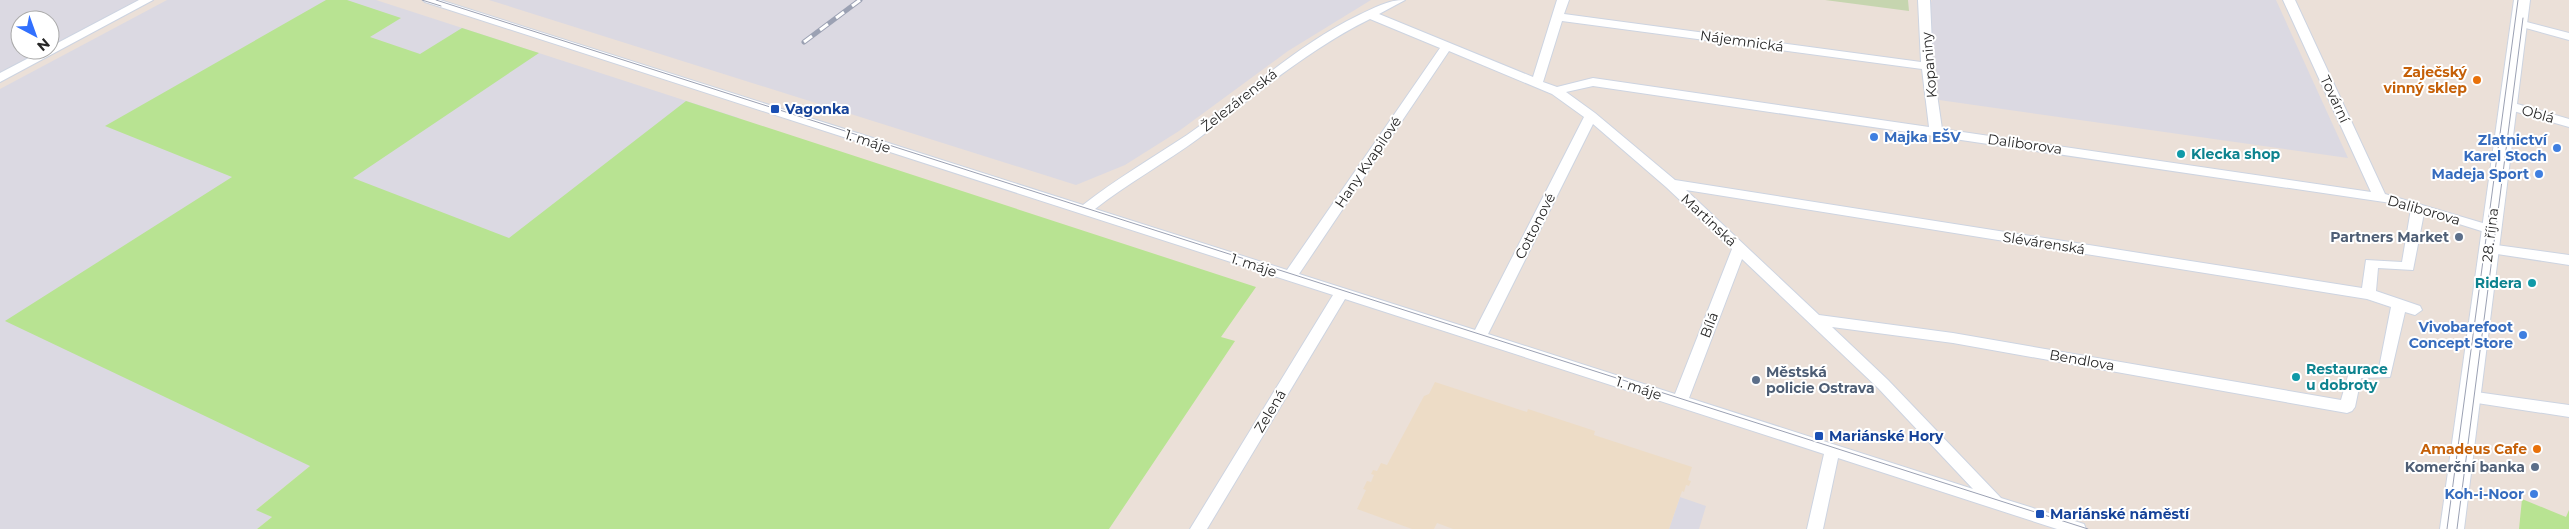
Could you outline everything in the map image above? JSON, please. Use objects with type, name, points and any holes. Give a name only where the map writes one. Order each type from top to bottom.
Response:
[{"type":"main road","name":"28. října","points":[[2452,529],[2522,0]]},
{"type":"street","points":[[0,78],[147,0]]},
{"type":"street","name":"1. máje","points":[[429,0],[2078,529]]},
{"type":"street","name":"Železárenská","points":[[1084,211],[1121,182],[1192,137],[1293,59],[1368,14],[1399,0]]},
{"type":"street","points":[[1536,83],[1562,0]]},
{"type":"street","name":"Kopaniny","points":[[1924,0],[1927,66],[1936,131]]},
{"type":"street","name":"Tovární","points":[[2289,0],[2380,197]]},
{"type":"street","name":"Martinská","points":[[1368,14],[1556,91],[1591,116],[1671,184],[1883,384],[1996,503]]},
{"type":"street","name":"Nájemnická","points":[[1558,17],[1927,66]]},
{"type":"street","points":[[2519,23],[2569,37]]},
{"type":"street","name":"Hany Kvapilové","points":[[1290,277],[1446,47]]},
{"type":"street","name":"Daliborova","points":[[1556,91],[1593,82],[2380,197],[2418,208],[2490,240],[2569,260]]},
{"type":"street","name":"Oblá","points":[[2507,105],[2569,123]]},
{"type":"street","name":"Cottonové","points":[[1479,337],[1591,116]]},
{"type":"street","name":"Slévárenská","points":[[1671,184],[2369,294],[2416,310]]},
{"type":"street","points":[[2369,294],[2371,263],[2408,267],[2418,208]]},
{"type":"street","name":"Bílá","points":[[1680,401],[1739,248]]},
{"type":"street","name":"Zelená","points":[[1198,529],[1342,293]]},
{"type":"street","name":"Bendlova","points":[[1816,320],[1953,338],[2347,407],[2355,373],[2385,373],[2399,304]]},
{"type":"street","points":[[2469,397],[2569,411]]},
{"type":"street","points":[[1815,529],[1832,451]]},
{"type":"shaded area","points":[[0,0],[140,0],[60,42],[60,10],[10,10],[10,60],[25,60],[0,73]]},
{"type":"shaded area","points":[[167,0],[376,0],[739,118],[257,509],[272,517],[257,529],[0,529],[0,89],[54,60],[60,60],[60,57]]},
{"type":"shaded area","points":[[489,0],[1371,0],[1288,51],[1179,131],[1125,165],[1076,185]]},
{"type":"shaded area","points":[[1932,0],[2276,0],[2348,158],[1939,100],[1929,7]]},
{"type":"shaded area","points":[[1435,382],[1527,412],[1528,409],[1595,431],[1594,435],[1692,467],[1688,480],[1691,481],[1689,486],[1686,485],[1684,492],[1682,491],[1669,529],[1453,529],[1437,523],[1434,529],[1412,529],[1357,509],[1366,490],[1363,489],[1367,481],[1371,482],[1374,475],[1371,474],[1373,470],[1377,471],[1381,463],[1387,465],[1424,396],[1429,394]]},
{"type":"shaded area","points":[[1680,497],[1706,506],[1699,529],[1669,529]]},
{"type":"green space","points":[[326,0],[347,0],[401,18],[370,37],[420,54],[462,28],[539,53],[353,178],[509,238],[686,101],[1256,287],[1221,337],[1235,341],[1109,529],[257,529],[272,517],[256,510],[310,466],[5,321],[232,177],[105,126]]},
{"type":"green space","points":[[1825,0],[1908,0],[1909,11]]},
{"type":"green space","points":[[2522,499],[2566,517],[2569,510],[2569,529],[2519,529]]},
{"type":"tram line","points":[[422,0],[441,6]]},
{"type":"tram line","points":[[436,0],[2088,529]]},
{"type":"tram line","points":[[2447,529],[2518,0]]},
{"type":"tram line","points":[[2457,529],[2523,18]]},
{"type":"railway","points":[[804,42],[860,0]]},
{"type":"place","name":"Zaječský vinný sklep","points":[[2477,80]]},
{"type":"place","name":"Vagonka","points":[[775,109]]},
{"type":"place","name":"Majka EŠV","points":[[1874,137]]},
{"type":"place","name":"Zlatnictví Karel Stoch","points":[[2557,148]]},
{"type":"place","name":"Klecka shop","points":[[2181,154]]},
{"type":"place","name":"Madeja Sport","points":[[2539,174]]},
{"type":"place","name":"Partners Market","points":[[2459,237]]},
{"type":"place","name":"Ridera","points":[[2532,283]]},
{"type":"place","name":"Vivobarefoot Concept Store","points":[[2523,335]]},
{"type":"place","name":"Restaurace u dobroty","points":[[2296,377]]},
{"type":"place","name":"Městská policie Ostrava","points":[[1756,380]]},
{"type":"place","name":"Mariánské Hory","points":[[1819,436]]},
{"type":"place","name":"Amadeus Cafe","points":[[2537,449]]},
{"type":"place","name":"Komerční banka","points":[[2535,467]]},
{"type":"place","name":"Koh-i-Noor","points":[[2534,494]]},
{"type":"place","name":"Mariánské náměstí","points":[[2040,514]]}]
